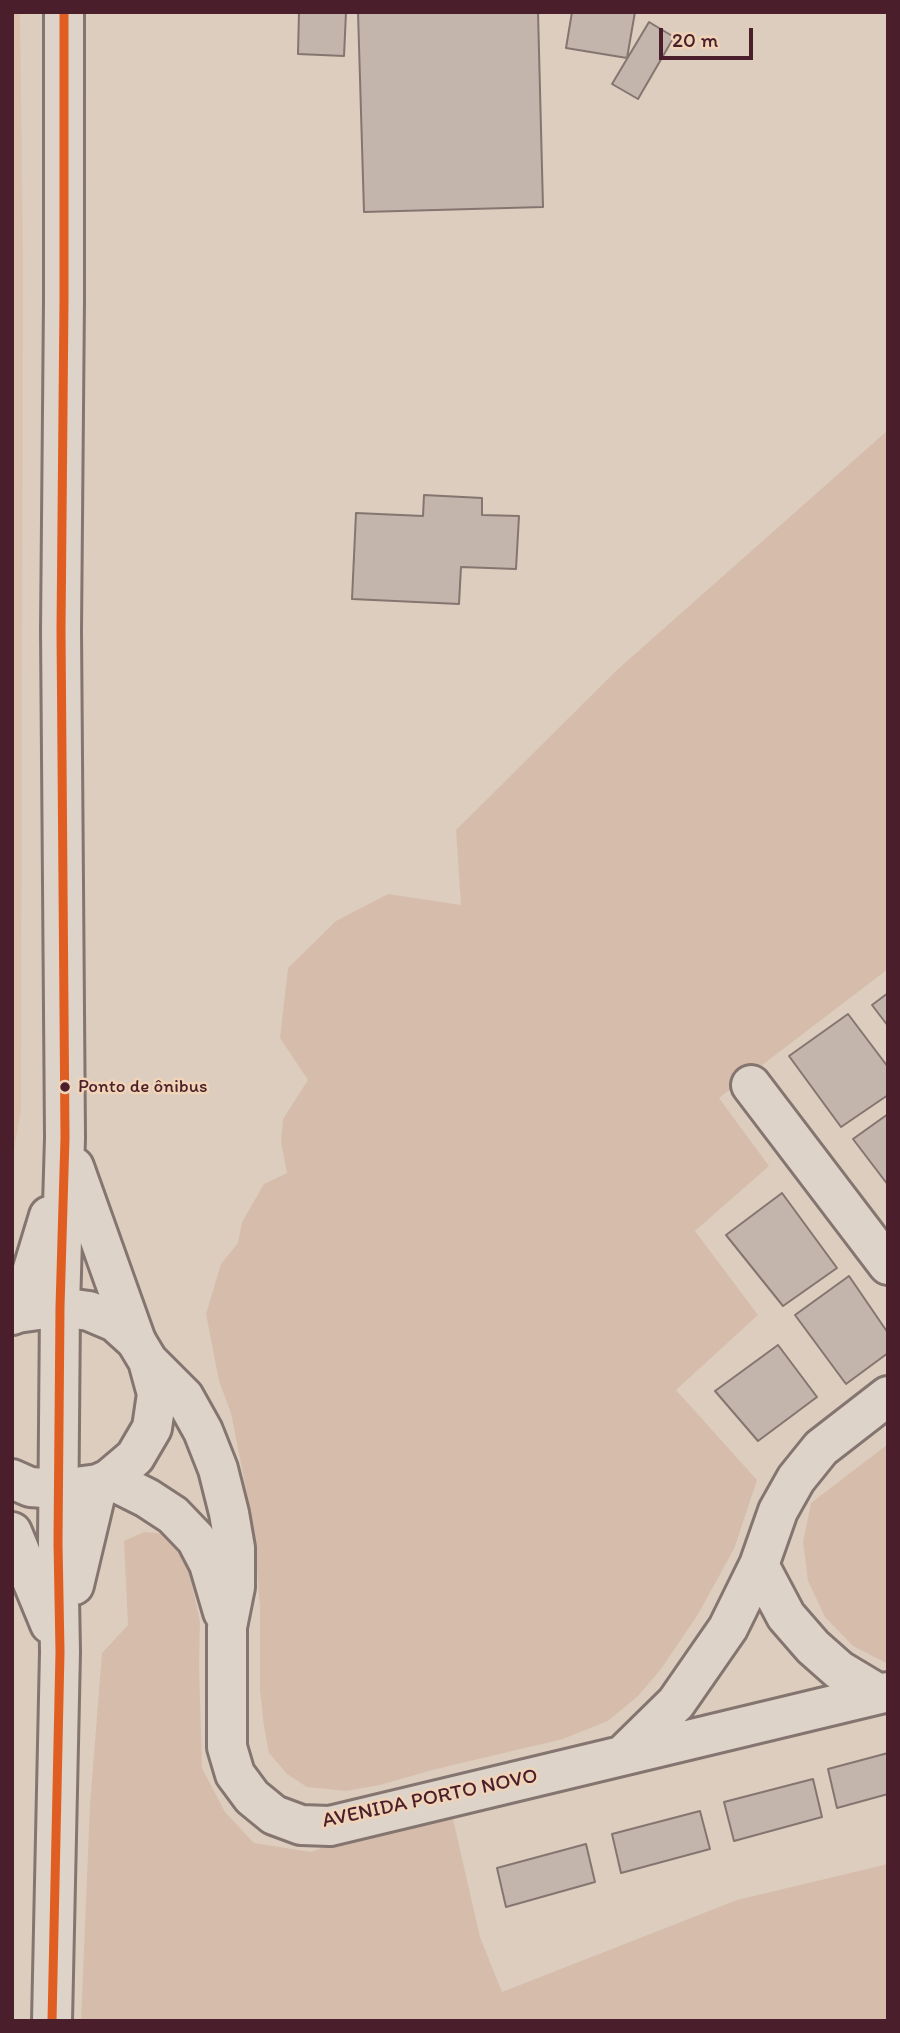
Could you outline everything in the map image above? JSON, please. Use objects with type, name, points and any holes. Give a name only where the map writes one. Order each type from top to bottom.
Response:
[{"type":"main road","points":[[52,2021],[60,1652],[60,1307],[65,1138],[61,630],[64,12]]},
{"type":"main road","points":[[751,1085],[888,1265]]},
{"type":"main road","points":[[65,1138],[46,1229],[15,1314],[60,1307],[89,1311],[115,1322],[184,1397],[203,1431],[218,1469],[229,1513],[235,1548],[235,1587],[227,1627]]},
{"type":"main road","points":[[12,1479],[30,1487],[60,1489],[103,1481],[135,1457],[152,1427],[157,1394],[93,1225],[65,1138]]},
{"type":"main road","points":[[622,1755],[676,1703],[728,1628],[759,1565],[778,1511],[796,1479],[821,1448],[888,1396]]},
{"type":"main road","points":[[103,1481],[148,1497],[173,1515],[196,1539],[209,1564],[227,1627]]},
{"type":"main road","points":[[60,1652],[103,1481]]},
{"type":"main road","points":[[12,1532],[60,1652]]},
{"type":"main road","points":[[759,1565],[786,1616],[813,1647],[839,1670],[883,1693]]},
{"type":"main road","name":"AVENIDA PORTO NOVO","points":[[227,1627],[227,1747],[235,1774],[252,1797],[274,1815],[301,1825],[330,1825],[883,1693]]},
{"type":"shaded area","points":[[12,12],[20,12],[23,261],[21,1110],[12,1161]]},
{"type":"shaded area","points":[[888,430],[888,969],[719,1098],[769,1166],[695,1231],[758,1315],[676,1390],[757,1480],[734,1549],[697,1616],[661,1669],[638,1696],[608,1721],[563,1739],[380,1785],[346,1791],[307,1787],[287,1774],[269,1753],[260,1690],[260,1608],[254,1530],[231,1413],[219,1381],[206,1314],[221,1264],[238,1243],[242,1222],[264,1184],[287,1173],[281,1142],[283,1119],[308,1080],[280,1038],[288,968],[336,921],[388,894],[461,905],[456,830],[618,669]]},
{"type":"shaded area","points":[[888,1444],[888,1664],[853,1646],[825,1617],[808,1581],[803,1542],[811,1503]]},
{"type":"shaded area","points":[[144,1532],[170,1534],[186,1558],[200,1621],[202,1768],[225,1812],[254,1843],[311,1852],[448,1797],[480,1937],[502,1992],[737,1900],[888,1864],[888,2021],[81,2021],[90,1804],[102,1653],[128,1625],[124,1541]]},
{"type":"building","points":[[299,12],[346,12],[344,56],[298,54]]},
{"type":"building","points":[[358,12],[538,12],[543,207],[364,212]]},
{"type":"building","points":[[572,12],[635,12],[627,58],[566,48]]},
{"type":"building","points":[[649,22],[674,37],[638,99],[612,84]]},
{"type":"building","points":[[424,495],[482,498],[482,515],[519,516],[516,569],[461,567],[459,604],[352,599],[356,513],[423,516]]},
{"type":"building","points":[[888,993],[888,1026],[872,1005]]},
{"type":"building","points":[[848,1014],[888,1067],[888,1095],[841,1127],[789,1056]]},
{"type":"building","points":[[888,1114],[888,1185],[853,1139]]},
{"type":"building","points":[[782,1193],[837,1268],[783,1306],[726,1235]]},
{"type":"building","points":[[849,1276],[888,1333],[888,1353],[846,1384],[795,1315]]},
{"type":"building","points":[[778,1345],[817,1397],[758,1441],[715,1391]]},
{"type":"building","points":[[888,1753],[888,1794],[837,1808],[828,1769]]},
{"type":"building","points":[[813,1779],[822,1817],[734,1841],[724,1802]]},
{"type":"building","points":[[700,1811],[710,1849],[621,1873],[612,1834]]},
{"type":"building","points":[[586,1844],[595,1882],[506,1907],[497,1868]]},
{"type":"transit line","points":[[52,2021],[60,1652],[60,1307],[65,1138],[61,630],[64,12]]},
{"type":"place","name":"Ponto de ônibus","points":[[65,1087]]}]
